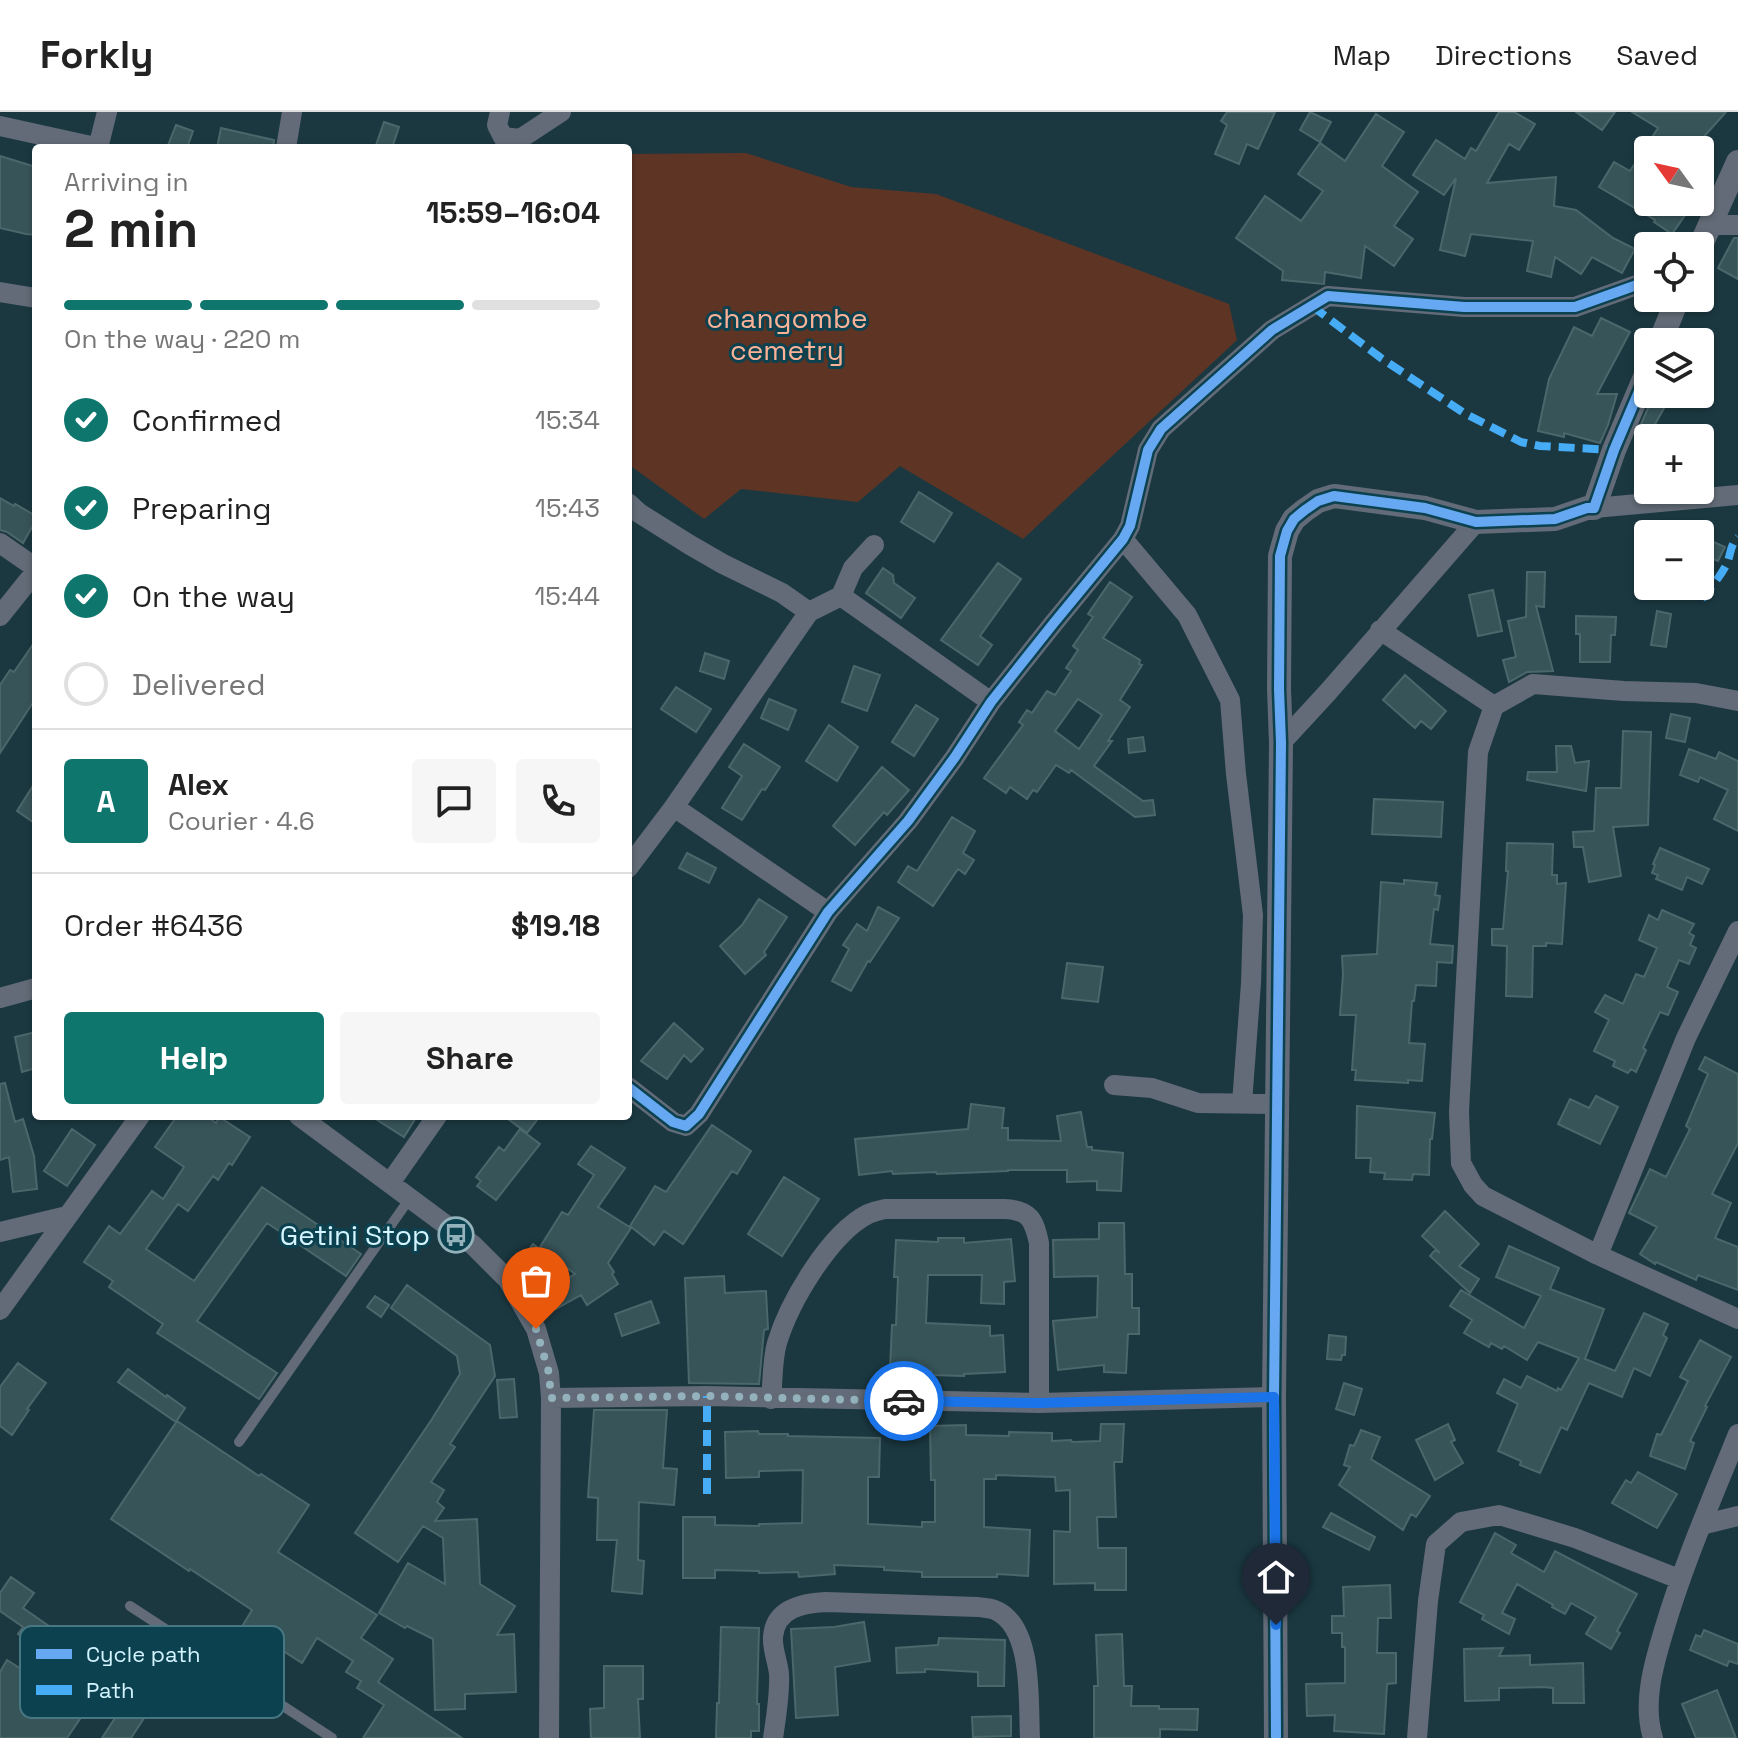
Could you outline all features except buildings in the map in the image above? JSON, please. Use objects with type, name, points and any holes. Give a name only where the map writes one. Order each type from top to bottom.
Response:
[{"type":"street","points":[[100,144],[107,112]]},
{"type":"street","points":[[287,144],[292,112]]},
{"type":"street","points":[[500,112],[497,125],[503,137],[520,139],[561,112]]},
{"type":"street","points":[[0,126],[81,144]]},
{"type":"street","points":[[1707,232],[1738,162]]},
{"type":"street","points":[[1714,233],[1738,225]]},
{"type":"street","points":[[632,1090],[673,1122],[686,1126],[699,1114],[828,912],[908,821],[991,702],[1123,539],[1130,526],[1148,450],[1161,429],[1272,330],[1328,296],[1464,307],[1575,307],[1634,286]]},
{"type":"street","points":[[4,298],[32,298]]},
{"type":"street","points":[[1594,508],[1634,403]]},
{"type":"street","points":[[1276,1738],[1274,1397],[1280,556],[1287,531],[1294,519],[1318,501],[1334,496],[1425,508],[1476,522],[1555,519],[1594,508],[1738,495]]},
{"type":"street","points":[[632,507],[690,545],[774,589],[809,612]]},
{"type":"street","points":[[1281,743],[1476,522]]},
{"type":"street","points":[[1123,539],[1187,615],[1230,700],[1253,915],[1242,1103]]},
{"type":"street","points":[[0,543],[32,566]]},
{"type":"street","points":[[632,863],[809,612],[841,596],[853,568],[874,545]]},
{"type":"street","points":[[0,616],[32,574]]},
{"type":"street","points":[[841,596],[991,702]]},
{"type":"street","points":[[1380,630],[1494,706]]},
{"type":"street","points":[[1738,701],[1696,693],[1533,684],[1494,706],[1478,752],[1459,1112],[1461,1163],[1483,1196],[1598,1255],[1738,1319]]},
{"type":"street","points":[[674,807],[828,912]]},
{"type":"street","points":[[1598,1255],[1686,1038],[1738,931]]},
{"type":"street","points":[[0,998],[32,989]]},
{"type":"street","points":[[1114,1085],[1152,1088],[1198,1103],[1277,1104]]},
{"type":"street","points":[[0,1310],[137,1120]]},
{"type":"street","points":[[304,1120],[473,1245],[508,1280],[536,1329],[549,1373],[551,1398],[549,1738]]},
{"type":"street","points":[[390,1183],[434,1120]]},
{"type":"street","points":[[771,1399],[776,1345],[795,1301],[812,1271],[851,1226],[868,1214],[885,1209],[1004,1209],[1021,1211],[1028,1217],[1035,1225],[1039,1243],[1039,1403]]},
{"type":"street","points":[[0,1232],[67,1216]]},
{"type":"street","points":[[551,1398],[707,1396],[1039,1403],[1274,1397]]},
{"type":"street","points":[[1653,1738],[1648,1701],[1657,1655],[1679,1579],[1738,1434]]},
{"type":"street","points":[[1417,1738],[1428,1601],[1436,1544],[1461,1522],[1499,1515],[1575,1538],[1679,1579]]},
{"type":"street","points":[[1701,1525],[1738,1516]]},
{"type":"street","points":[[773,1738],[779,1676],[773,1636],[779,1620],[802,1603],[826,1602],[978,1607],[997,1611],[1014,1624],[1026,1657],[1030,1738]]},
{"type":"lane","points":[[239,1442],[410,1198]]},
{"type":"lane","points":[[130,1606],[161,1626]]},
{"type":"lane","points":[[284,1707],[332,1738]]},
{"type":"green space","name":"changombe cemetry","points":[[746,153],[851,187],[936,194],[1229,304],[1237,340],[1023,539],[900,466],[858,502],[741,489],[704,519],[632,467],[632,154]]},
{"type":"marked path","points":[[1312,306],[1381,358],[1464,413],[1521,442],[1614,450]]},
{"type":"marked path","points":[[1714,583],[1723,571],[1738,537]]},
{"type":"marked path","points":[[707,1396],[707,1494]]},
{"type":"cycle path","points":[[632,1090],[673,1122],[686,1126],[699,1114],[828,912],[908,821],[991,702],[1123,539],[1130,526],[1148,450],[1161,429],[1272,330],[1328,296],[1464,307],[1575,307],[1634,286]]},
{"type":"cycle path","points":[[1276,1738],[1274,1397],[1280,556],[1294,519],[1318,501],[1334,496],[1425,508],[1476,522],[1555,519],[1594,508],[1634,403]]},
{"type":"way so far","points":[[536,1329],[549,1373],[551,1398],[707,1396],[904,1401]]},
{"type":"place","name":"Getini Stop","points":[[456,1235]]},
{"type":"route","points":[[904,1401],[1039,1403],[1274,1397],[1276,1625]]}]
